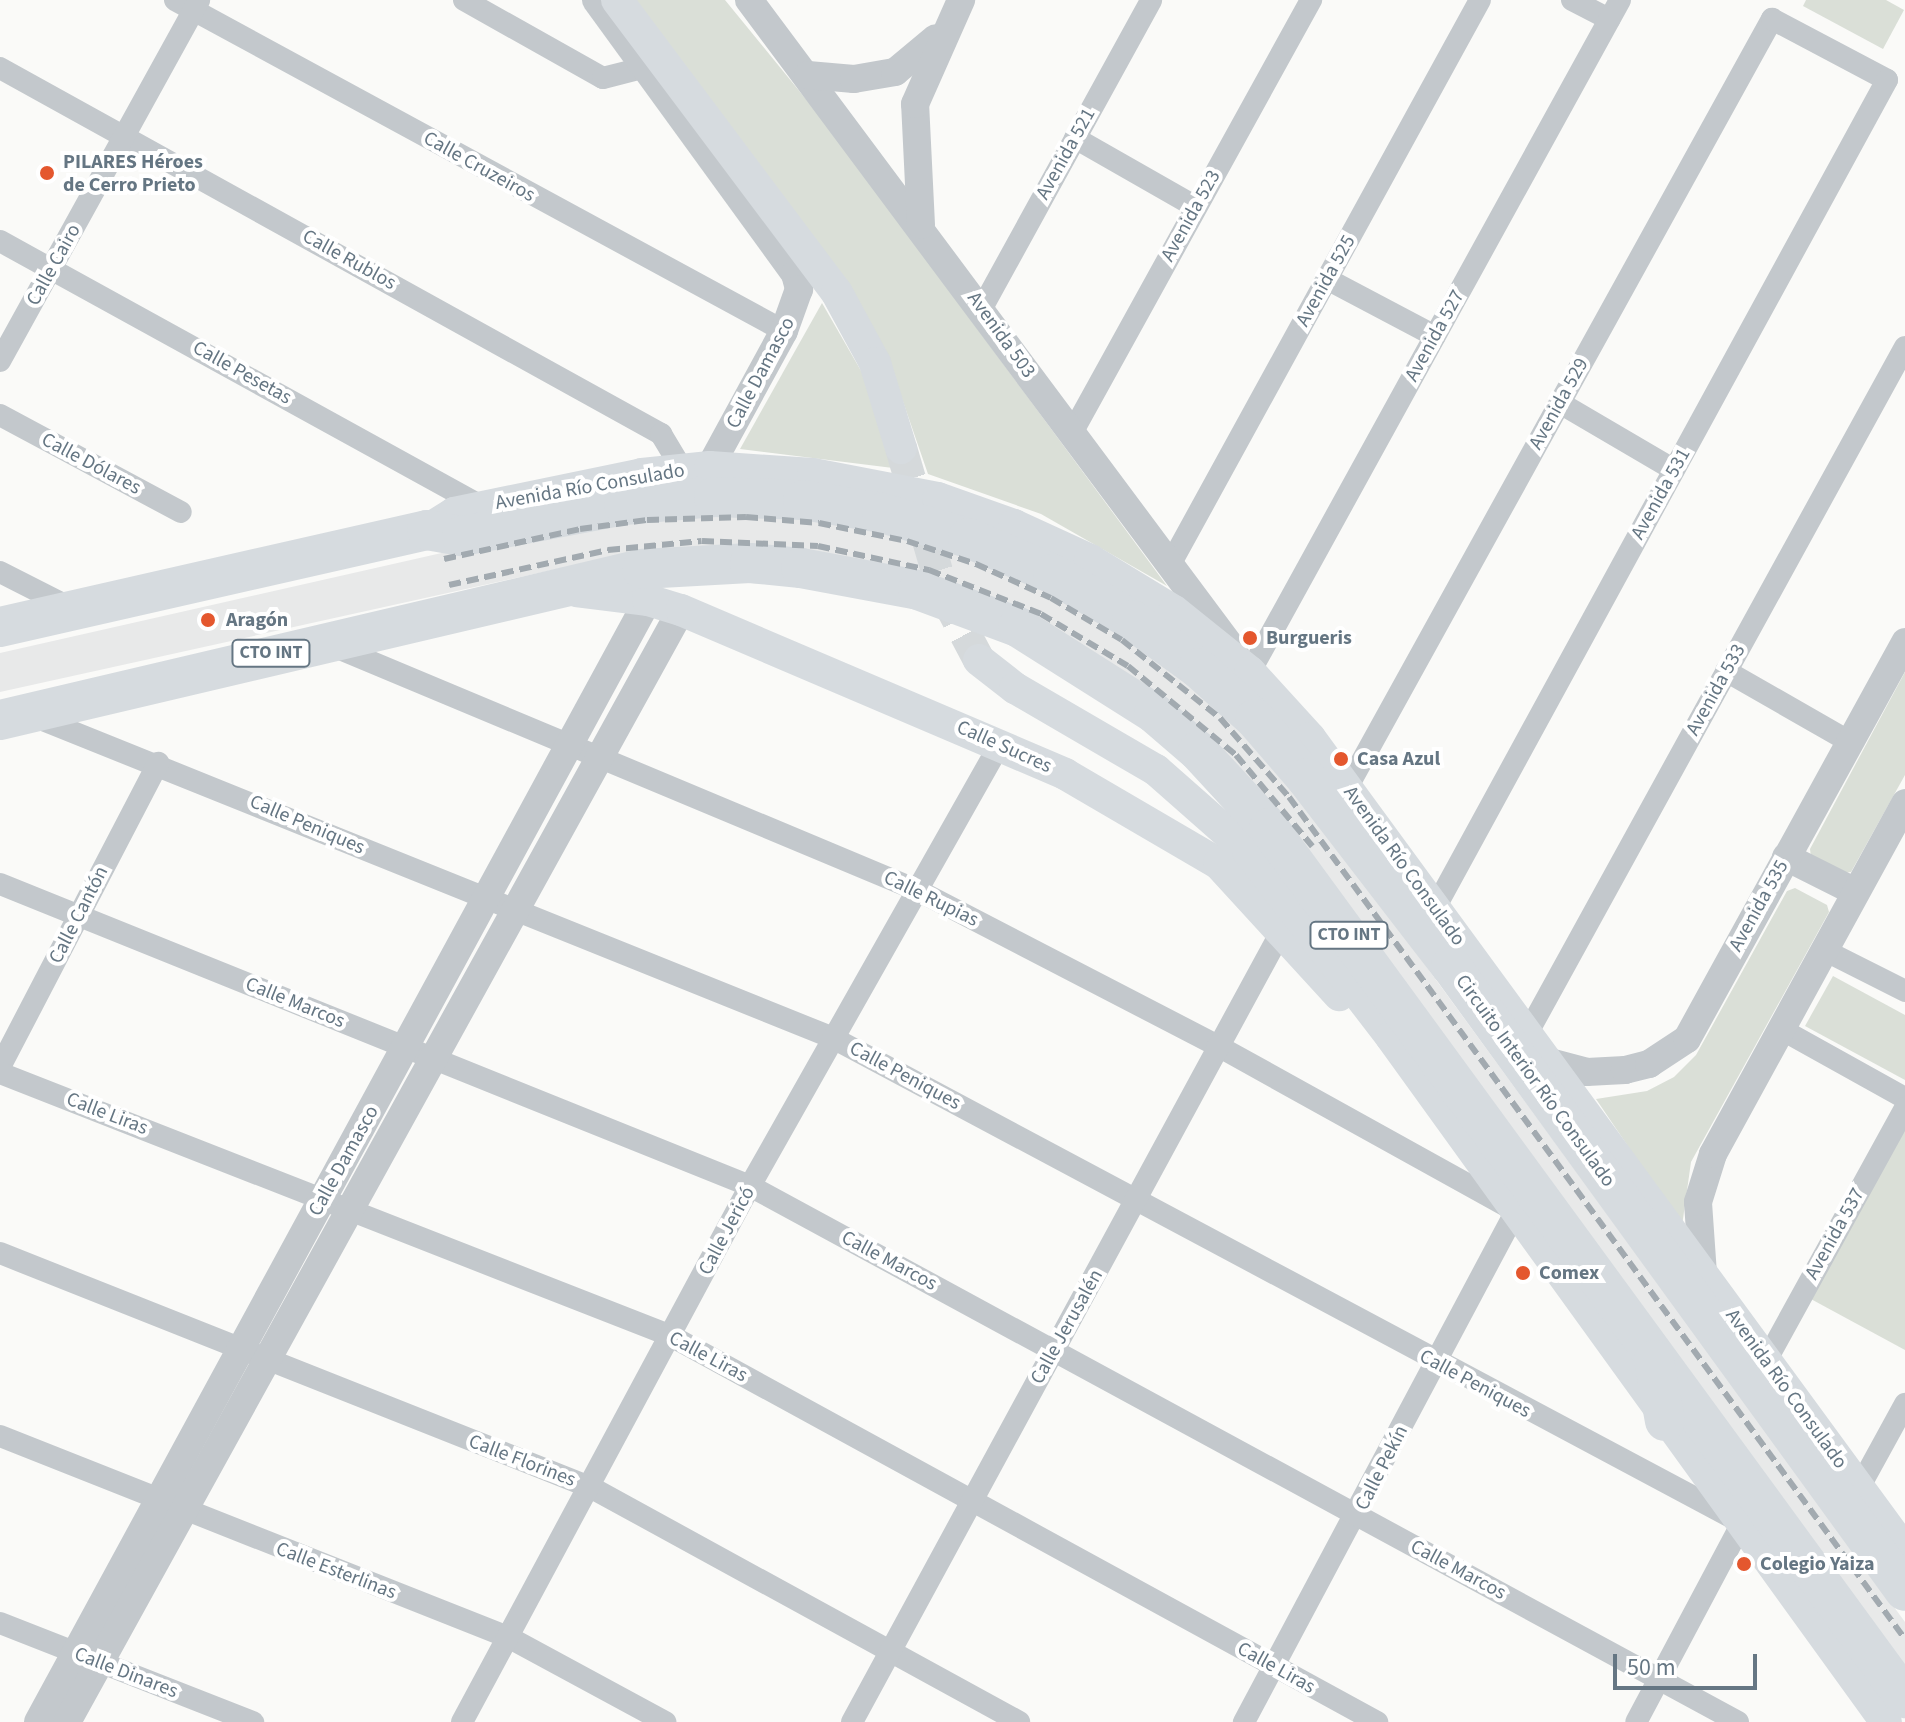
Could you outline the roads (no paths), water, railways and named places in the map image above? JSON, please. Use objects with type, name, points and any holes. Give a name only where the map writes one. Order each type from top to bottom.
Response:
[{"type":"highway","name":"Circuito Interior Río Consulado","points":[[427,530],[462,536],[640,503],[745,497],[882,513],[968,538],[1089,593],[1198,668],[1278,745],[1389,884],[1905,1591]]},
{"type":"highway","name":"Avenida Río Consulado","points":[[0,627],[427,530]]},
{"type":"highway","name":"CTO INT","points":[[14,717],[320,641],[642,569],[762,564],[918,590],[1018,627],[1154,713],[1235,788],[1325,902],[1905,1698]]},
{"type":"highway","points":[[1389,884],[1435,908],[1451,966]]},
{"type":"highway","points":[[1391,1037],[1456,1084]]},
{"type":"highway","points":[[1653,1352],[1665,1421]]},
{"type":"main road","points":[[617,0],[837,293],[875,363],[901,448]]},
{"type":"main road","name":"Avenida Río Consulado","points":[[427,530],[454,513],[696,468],[856,480],[973,509],[1056,544],[1134,585],[1250,672],[1347,788],[1905,1551]]},
{"type":"main road","name":"Calle Sucres","points":[[543,589],[648,600],[681,610],[1000,744],[1190,843],[1238,881],[1331,989],[1391,1037]]},
{"type":"main road","points":[[979,660],[1015,688],[1156,770],[1207,810],[1267,874],[1391,1037]]},
{"type":"main road","name":"CTO INT","points":[[1391,1037],[1665,1421],[1886,1722]]},
{"type":"street","points":[[464,0],[603,78],[642,68],[596,0]]},
{"type":"street","points":[[921,226],[915,104],[945,29],[961,0]]},
{"type":"street","name":"Avenida 521","points":[[982,308],[1151,0]]},
{"type":"street","name":"Avenida 523","points":[[1072,433],[1311,0]]},
{"type":"street","name":"Avenida 525","points":[[1171,563],[1480,0]]},
{"type":"street","points":[[1572,0],[1614,10]]},
{"type":"street","name":"Calle Cairo","points":[[0,361],[124,134],[189,3]]},
{"type":"street","name":"Calle Cruzeiros","points":[[189,3],[784,331]]},
{"type":"street","name":"Avenida 503","points":[[762,6],[808,75],[1250,672]]},
{"type":"street","name":"Avenida 527","points":[[1250,672],[1614,10]]},
{"type":"street","name":"Avenida 529","points":[[1347,788],[1772,19],[1887,80]]},
{"type":"street","points":[[808,75],[854,79],[895,72],[945,29]]},
{"type":"street","name":"Calle Rublos","points":[[0,68],[661,434],[696,468]]},
{"type":"street","name":"Calle Damasco","points":[[642,68],[795,274],[799,289],[784,331],[696,468]]},
{"type":"street","name":"Avenida 531","points":[[1435,908],[1887,80]]},
{"type":"street","points":[[1075,138],[1196,207]]},
{"type":"street","name":"Calle Pesetas","points":[[0,241],[483,507]]},
{"type":"street","points":[[1327,279],[1435,336]]},
{"type":"street","name":"Avenida 533","points":[[1527,1034],[1905,347]]},
{"type":"street","points":[[1560,403],[1674,470]]},
{"type":"street","name":"Calle Dólares","points":[[0,415],[181,512]]},
{"type":"street","points":[[0,572],[75,610]]},
{"type":"street","name":"Calle Damasco","points":[[38,1722],[86,1658],[185,1513],[267,1361],[406,1047],[574,745],[648,600]]},
{"type":"street","name":"Calle Damasco","points":[[67,1722],[86,1658],[155,1501],[240,1349],[433,1058],[681,610]]},
{"type":"street","name":"Calle Rupias","points":[[320,641],[917,890],[1218,1046],[1516,1211]]},
{"type":"street","name":"Avenida 535","points":[[1546,1061],[1587,1072],[1625,1070],[1649,1064],[1687,1039],[1905,642]]},
{"type":"street","points":[[1726,671],[1850,742]]},
{"type":"street","name":"Calle Peniques","points":[[14,717],[158,763],[486,900],[833,1038],[1136,1199],[1436,1364],[1742,1523]]},
{"type":"street","name":"Calle Jericó","points":[[462,1722],[592,1488],[750,1186],[1000,744]]},
{"type":"street","name":"Calle Cantón","points":[[0,1070],[158,763]]},
{"type":"street","points":[[1703,1274],[1697,1222],[1704,1178],[1781,1029],[1905,803]]},
{"type":"street","points":[[1786,857],[1856,892]]},
{"type":"street","name":"Calle Marcos","points":[[0,884],[750,1186],[1738,1722]]},
{"type":"street","name":"Calle Jerusalén","points":[[852,1722],[1281,932]]},
{"type":"street","points":[[1824,950],[1905,991]]},
{"type":"street","points":[[1781,1029],[1905,1098]]},
{"type":"street","name":"Calle Liras","points":[[0,1070],[671,1336],[1377,1722]]},
{"type":"street","name":"Avenida 537","points":[[1766,1361],[1905,1108]]},
{"type":"street","name":"Calle Pekín","points":[[1244,1722],[1357,1516],[1516,1211]]},
{"type":"street","name":"Calle Florines","points":[[0,1253],[592,1488],[1019,1722]]},
{"type":"street","points":[[1859,1488],[1905,1404]]},
{"type":"street","name":"Calle Esterlinas","points":[[0,1436],[185,1513],[508,1637],[665,1722]]},
{"type":"street","points":[[1636,1722],[1742,1523]]},
{"type":"street","name":"Calle Dinares","points":[[0,1623],[253,1722]]},
{"type":"tunnel","points":[[901,448],[943,592],[979,660]]},
{"type":"railway","points":[[444,559],[580,529],[647,520],[746,517],[819,523],[907,541],[976,564],[1051,598],[1122,640],[1220,718],[1289,797],[1905,1639]]},
{"type":"railway","points":[[449,585],[608,550],[702,541],[818,546],[929,570],[1041,614],[1128,666],[1236,755],[1312,846]]},
{"type":"place","name":"PILARES Héroes de Cerro Prieto","points":[[47,173]]},
{"type":"place","name":"Aragón","points":[[208,620]]},
{"type":"place","name":"Burgueris","points":[[1250,638]]},
{"type":"place","name":"Casa Azul","points":[[1341,759]]},
{"type":"place","name":"Comex","points":[[1523,1273]]},
{"type":"place","name":"Colegio Yaiza","points":[[1744,1564]]}]
